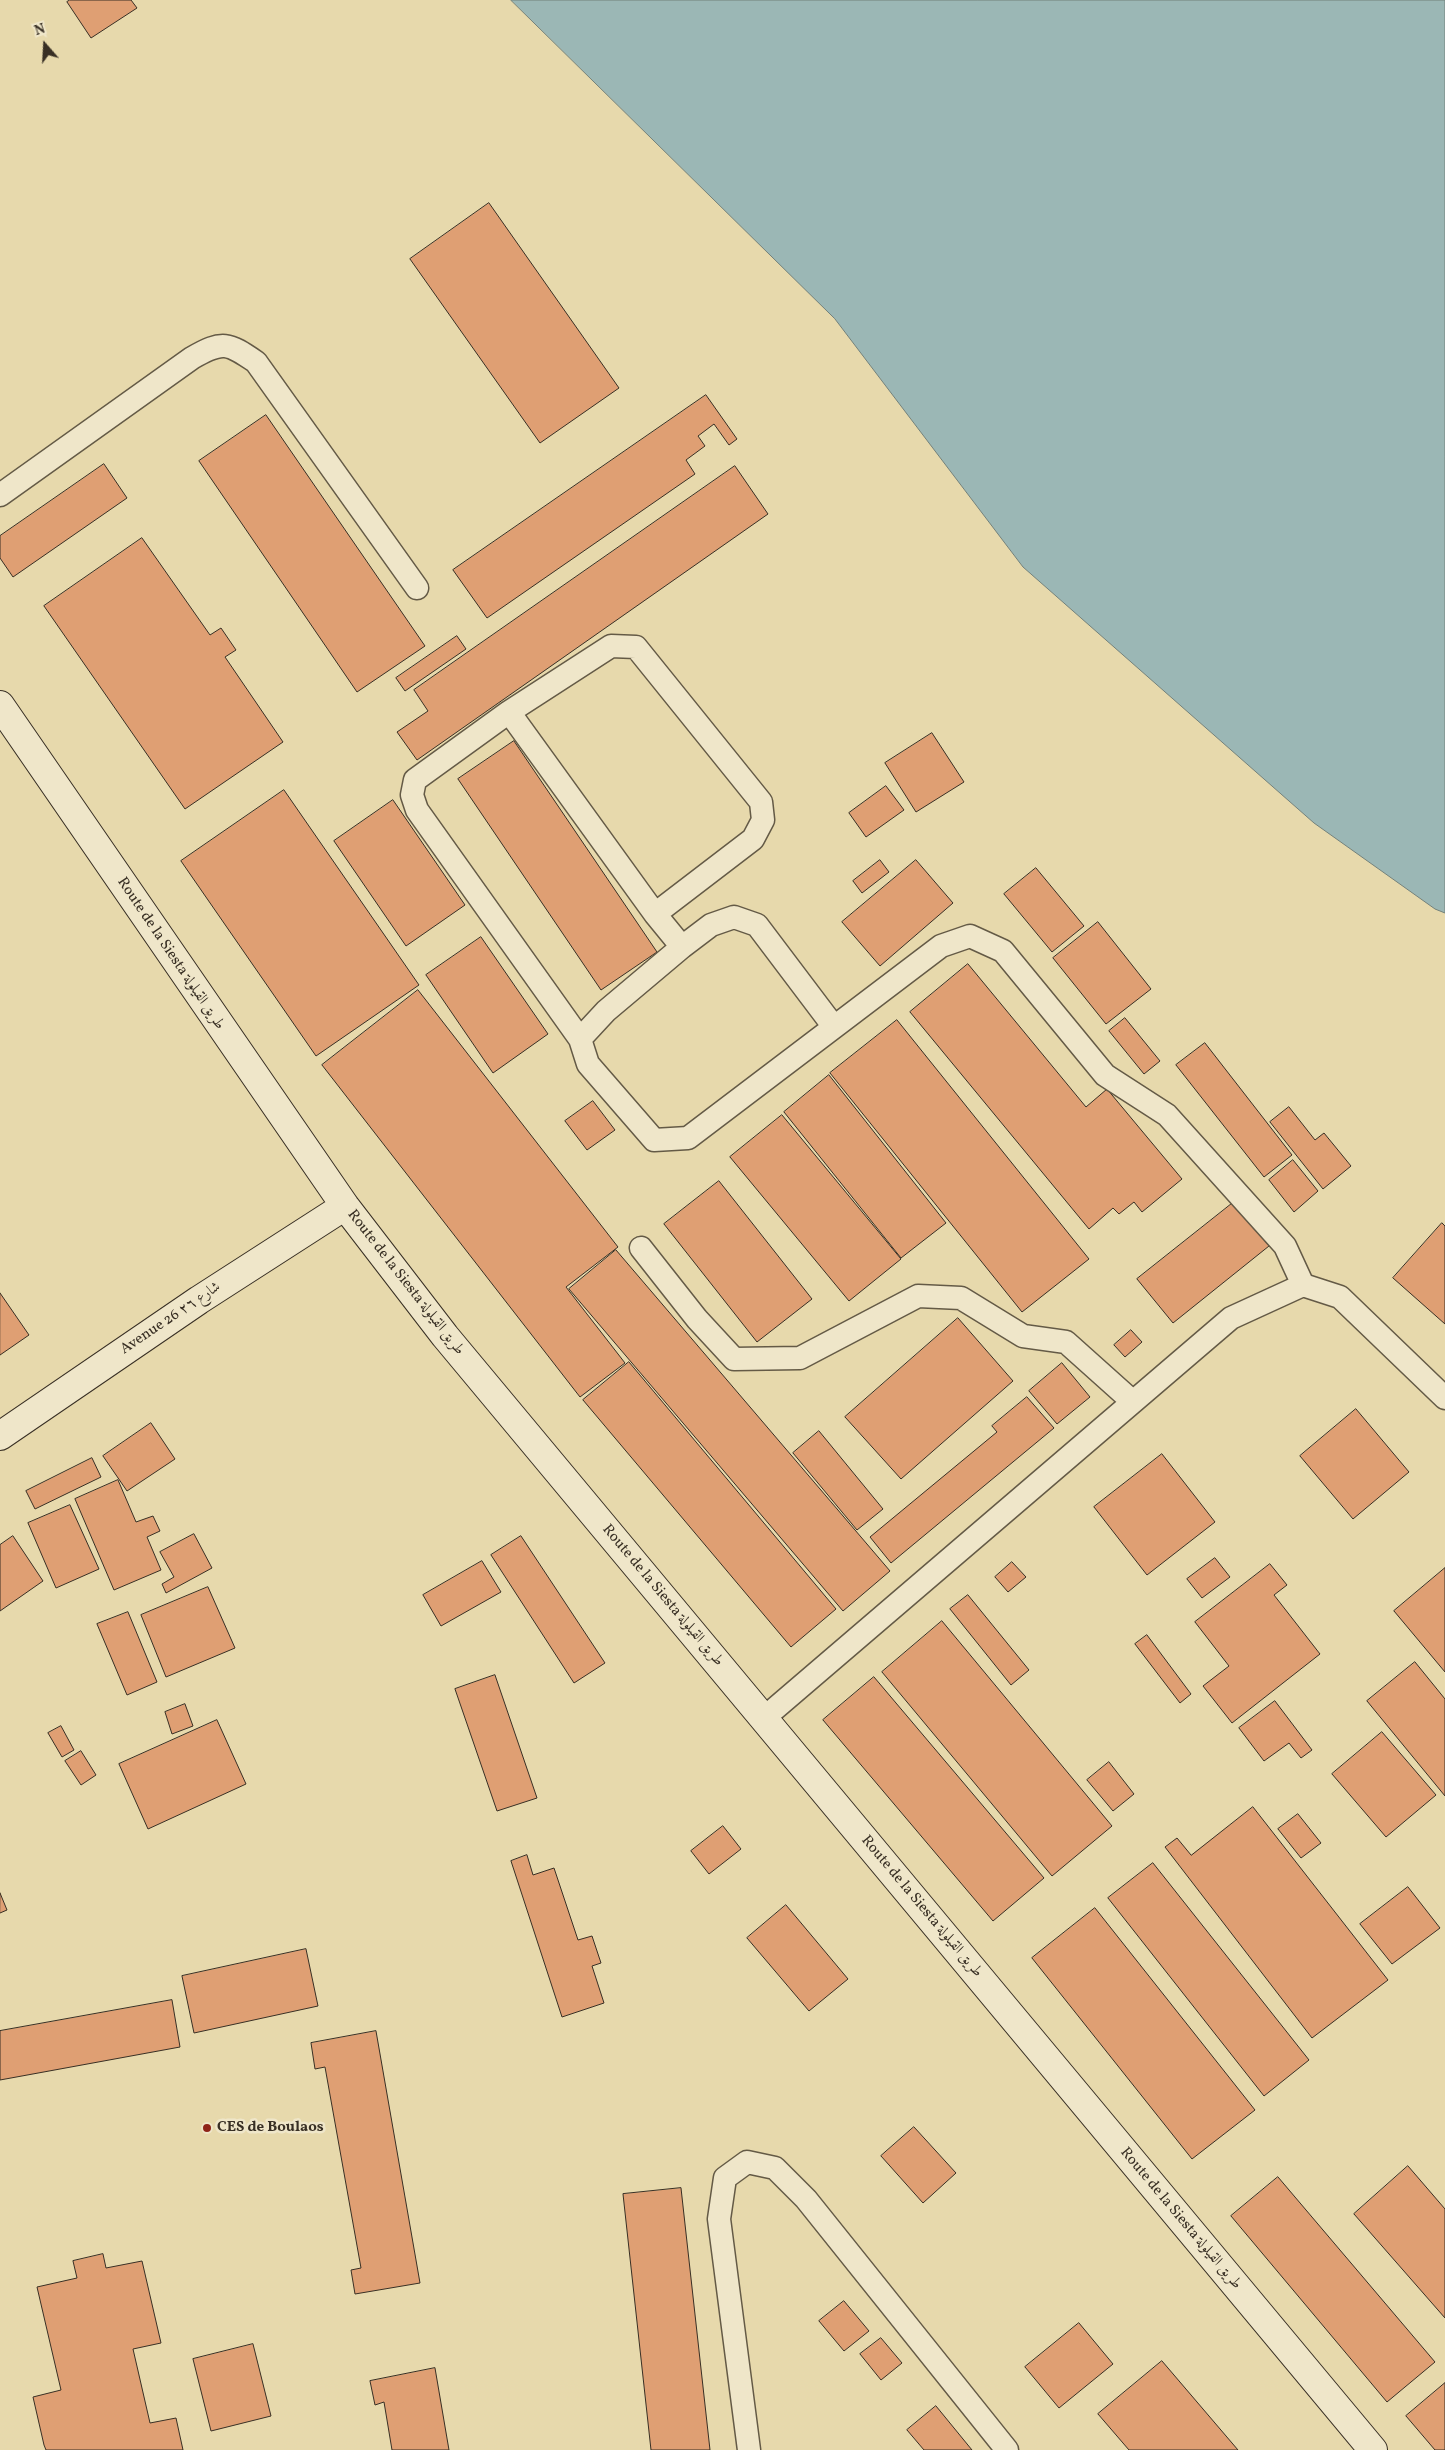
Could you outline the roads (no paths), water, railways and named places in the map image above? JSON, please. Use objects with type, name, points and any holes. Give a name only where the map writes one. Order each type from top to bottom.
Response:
[{"type":"main road","name":"Route de la Siesta طريق القيلولة","points":[[0,705],[345,1206],[445,1336],[1373,2450]]},
{"type":"main road","name":"Avenue 26 شارع ٢٦","points":[[0,1436],[199,1300],[345,1206]]},
{"type":"lane","points":[[0,495],[192,358],[210,348],[233,346],[256,362],[417,588]]},
{"type":"lane","points":[[655,914],[754,839],[763,820],[761,802],[636,646],[611,646],[509,712],[415,780],[412,795],[417,810],[580,1039],[588,1064],[654,1140],[688,1138],[941,946],[970,936],[1003,951],[1105,1075],[1167,1115],[1174,1122],[1285,1246],[1303,1285]]},
{"type":"lane","points":[[509,712],[655,914],[682,947]]},
{"type":"lane","points":[[580,1039],[606,1011],[682,947],[711,925],[734,916],[757,924],[834,1027]]},
{"type":"lane","points":[[641,1248],[697,1319],[734,1359],[800,1358],[918,1296],[961,1298],[1023,1336],[1066,1342],[1133,1402]]},
{"type":"lane","points":[[764,1718],[1231,1318],[1303,1285],[1340,1297],[1445,1398]]},
{"type":"lane","points":[[749,2450],[720,2219],[725,2178],[747,2162],[775,2168],[806,2199],[1007,2450]]},
{"type":"water","points":[[511,0],[1445,0],[1445,913],[1435,909],[1314,823],[1023,567],[835,319]]},
{"type":"place","name":"CES de Boulaos","points":[[207,2128]]}]
